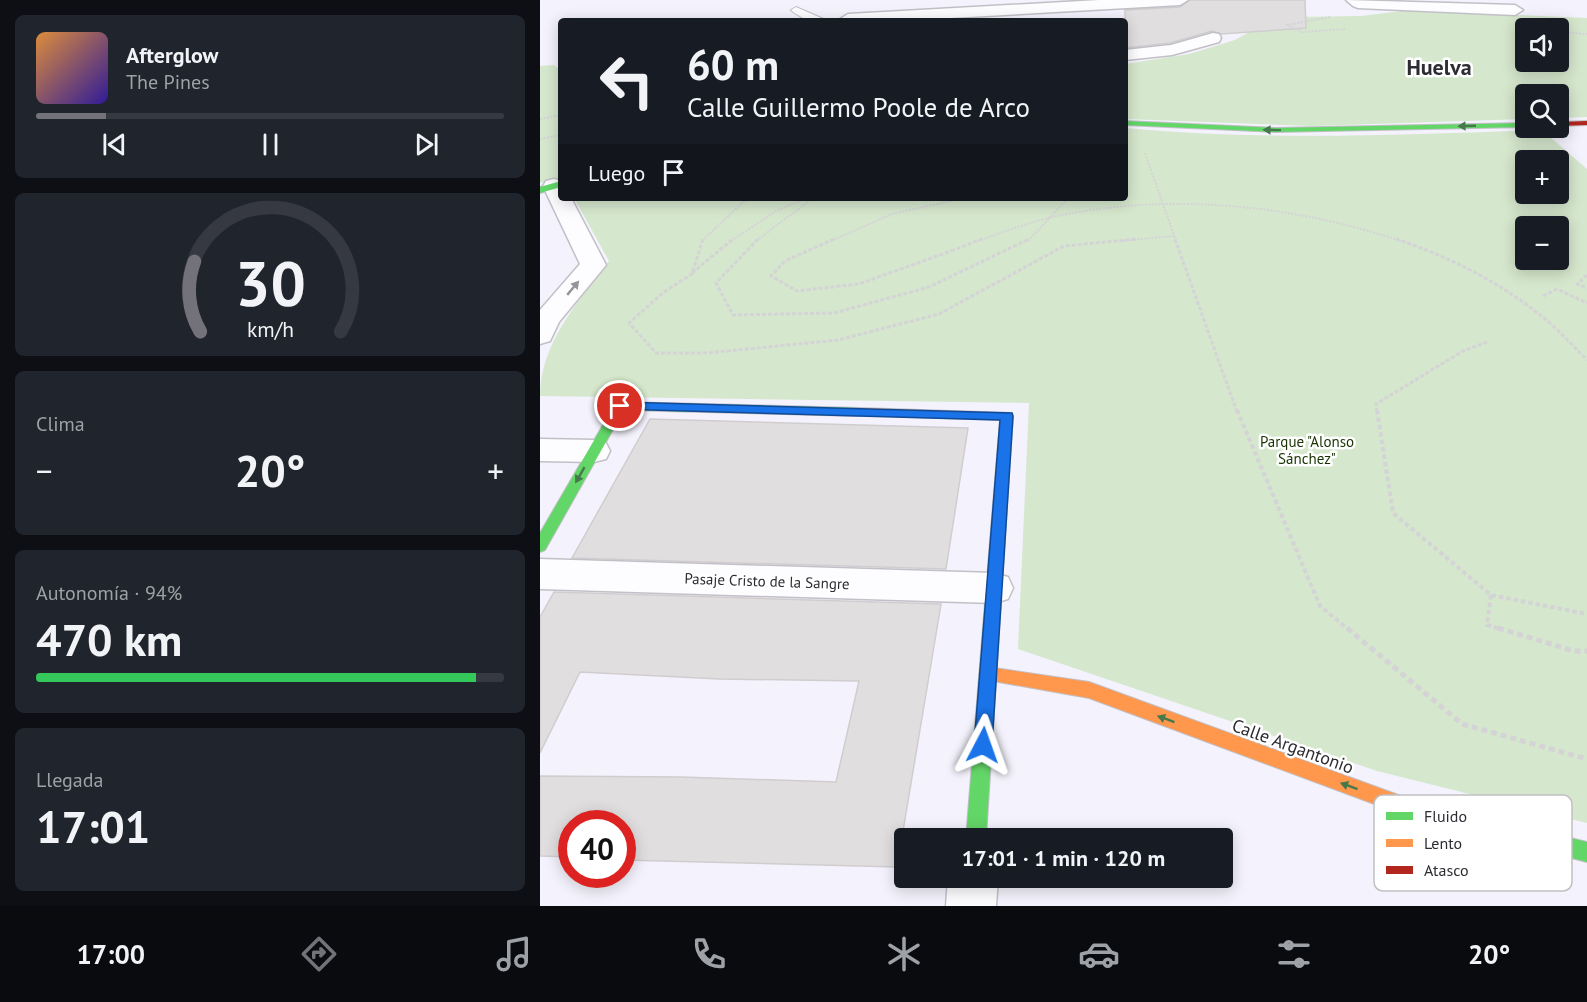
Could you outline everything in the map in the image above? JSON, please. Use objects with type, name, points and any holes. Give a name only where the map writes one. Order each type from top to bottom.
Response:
[{"type":"street","points":[[848,18],[852,0]]},
{"type":"street","points":[[865,18],[957,7],[1180,0]]},
{"type":"street","points":[[1354,0],[1358,3],[1515,10]]},
{"type":"street","points":[[1069,3],[1083,18]]},
{"type":"street","points":[[1128,56],[1172,50],[1213,38]]},
{"type":"street","points":[[1128,123],[1187,129],[1309,131],[1515,125]]},
{"type":"street","points":[[1569,124],[1587,123]]},
{"type":"street","points":[[540,335],[546,320],[593,265],[559,201]]},
{"type":"street","points":[[540,546],[620,406],[1007,416],[977,828]]},
{"type":"street","points":[[540,450],[594,451]]},
{"type":"street","name":"Pasaje Cristo de la Sangre","points":[[540,574],[994,588]]},
{"type":"street","name":"Calle Argantonio","points":[[988,674],[1089,690],[1374,795]]},
{"type":"street","name":"Calle Argantonio","points":[[1572,848],[1587,852]]},
{"type":"street","points":[[971,906],[972,888]]},
{"type":"lane","points":[[796,10],[810,18]]},
{"type":"path","points":[[1292,27],[1287,25],[1334,16]]},
{"type":"path","points":[[1569,33],[1587,34]]},
{"type":"path","points":[[540,118],[558,115]]},
{"type":"path","points":[[1187,129],[1144,153],[1226,385],[1320,606],[1462,724],[1587,759]]},
{"type":"path","points":[[540,138],[558,135]]},
{"type":"path","points":[[692,274],[703,239],[746,201]]},
{"type":"path","points":[[798,201],[724,245],[692,274],[664,292],[629,324],[656,353],[707,353],[838,340],[939,314],[1064,246],[1174,236]]},
{"type":"path","points":[[809,201],[754,242],[716,283],[733,315],[834,313],[929,287],[1027,242],[1065,201]]},
{"type":"path","points":[[950,201],[892,214],[785,261],[771,276],[797,291],[859,284],[999,232],[1096,209],[1214,204],[1275,210],[1351,225],[1410,244],[1469,269],[1510,294],[1564,333],[1587,360]]},
{"type":"path","points":[[1587,275],[1577,284],[1587,288]]},
{"type":"path","points":[[1544,296],[1557,289],[1587,303]]},
{"type":"path","points":[[1487,342],[1462,351],[1376,404],[1393,513],[1491,595],[1587,614]]},
{"type":"path","points":[[1491,595],[1486,625],[1574,651],[1587,651]]},
{"type":"green space","points":[[1410,10],[1587,18],[1587,117],[1569,118],[1569,84],[1515,84],[1515,119],[1312,126],[1128,119],[1128,64],[1189,54],[1235,40],[1258,27],[1296,17],[1361,16]]},
{"type":"green space","points":[[554,65],[558,68],[558,179],[540,183],[540,66]]},
{"type":"green space","name":"Parque \"Alonso Sánchez\"","points":[[1128,128],[1281,136],[1515,131],[1515,138],[1551,138],[1565,150],[1515,150],[1515,204],[1569,204],[1569,153],[1587,169],[1587,823],[1572,819],[1572,795],[1474,795],[1377,771],[1018,649],[1029,403],[540,396],[547,358],[574,307],[609,261],[576,201],[1128,201]]},
{"type":"building","points":[[1190,0],[1305,0],[1306,28],[1221,34],[1212,31],[1170,43],[1128,48],[1128,18],[1125,18],[1125,10],[1180,7]]},
{"type":"building","points":[[650,419],[968,428],[946,569],[572,558]]},
{"type":"building","points":[[554,592],[941,604],[904,828],[894,828],[894,867],[636,860],[636,810],[558,810],[558,857],[540,856],[540,776],[681,777],[836,782],[859,681],[719,679],[580,672],[540,753],[540,617]]},
{"type":"traffic: fast","points":[[1128,123],[1275,130],[1515,125]]},
{"type":"traffic: fast","points":[[540,190],[558,185]]},
{"type":"traffic: fast","points":[[540,546],[620,406],[860,412]]},
{"type":"traffic: fast","points":[[977,828],[1000,505]]},
{"type":"traffic: fast","points":[[1572,848],[1587,852]]},
{"type":"traffic: slow","points":[[860,412],[1007,416],[1000,505]]},
{"type":"traffic: slow","points":[[988,674],[1089,690],[1374,795]]},
{"type":"traffic: jam","points":[[1569,124],[1587,123]]},
{"type":"district","name":"Huelva","points":[[1439,67]]},
{"type":"route","points":[[620,406],[1007,416],[983,745]]}]
